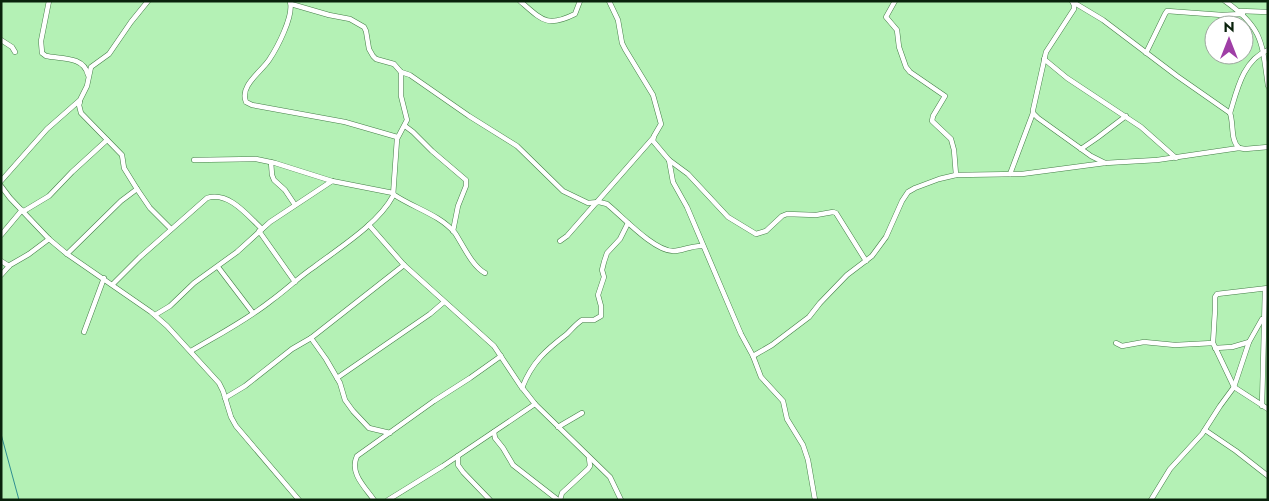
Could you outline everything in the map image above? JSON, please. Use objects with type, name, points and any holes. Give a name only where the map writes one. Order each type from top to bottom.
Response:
[{"type":"street","points":[[49,1],[41,41],[42,52],[46,56],[78,61],[84,64],[88,76]]},
{"type":"street","points":[[148,1],[109,54],[91,67],[87,86],[79,105],[81,113],[122,155],[124,168],[137,189],[150,208],[171,229]]},
{"type":"street","points":[[520,1],[545,21],[551,22],[574,14],[580,1]]},
{"type":"street","points":[[560,241],[568,236],[653,138],[661,124],[653,94],[627,55],[622,43],[618,20],[609,1]]},
{"type":"street","points":[[895,1],[886,17],[897,30],[899,47],[906,67],[910,72],[945,96],[932,121],[950,139],[954,150],[956,176]]},
{"type":"street","points":[[1225,1],[1252,24],[1259,36],[1266,51],[1268,86]]},
{"type":"street","points":[[397,137],[345,122],[252,105],[246,102],[244,96],[248,87],[269,60],[280,40],[290,11],[290,2],[329,15],[350,19],[362,25],[366,31],[369,49],[376,59],[394,64],[401,72],[410,75],[469,116],[517,146],[563,191],[588,203],[599,202],[607,204],[663,250],[677,251],[692,246],[703,246]]},
{"type":"street","points":[[1010,174],[1033,113],[1044,59],[1050,45],[1074,9],[1073,2]]},
{"type":"street","points":[[1073,2],[1103,20],[1146,54],[1230,113],[1233,121],[1234,142],[1239,148]]},
{"type":"street","points":[[1146,54],[1168,11],[1222,15],[1240,12],[1268,12]]},
{"type":"street","points":[[1,40],[12,47],[15,52]]},
{"type":"street","points":[[1230,113],[1250,62],[1266,51]]},
{"type":"street","points":[[1044,59],[1067,78],[1126,116],[1176,158]]},
{"type":"street","points":[[191,351],[253,314],[345,245],[369,225],[390,202],[393,193],[397,137],[405,126],[407,116],[401,96],[401,72]]},
{"type":"street","points":[[1,181],[47,129],[80,100]]},
{"type":"street","points":[[1033,113],[1081,149],[1105,163]]},
{"type":"street","points":[[1081,149],[1126,116]]},
{"type":"street","points":[[405,126],[466,180],[453,231]]},
{"type":"street","points":[[653,138],[654,143],[669,160],[688,174],[728,216],[756,234],[766,231],[782,216],[787,214],[808,215],[833,212],[866,261]]},
{"type":"street","points":[[1,235],[23,210],[49,196],[107,140]]},
{"type":"street","points":[[753,356],[772,345],[809,317],[847,275],[866,261],[879,248],[886,237],[896,211],[908,192],[926,184],[956,176],[1022,174],[1105,163],[1176,158],[1239,148],[1268,147]]},
{"type":"street","points":[[194,160],[221,161],[248,158],[271,162],[332,180],[393,193],[402,200],[437,218],[453,231],[471,259],[485,272]]},
{"type":"street","points":[[669,160],[673,182],[687,207],[761,377],[783,401],[787,419],[804,445],[815,500]]},
{"type":"street","points":[[271,162],[274,180],[285,190],[295,205]]},
{"type":"street","points":[[155,315],[170,306],[194,283],[218,267],[260,230],[332,180]]},
{"type":"street","points":[[2,189],[49,239],[67,254],[113,284],[155,315],[191,351],[224,391],[231,417],[236,426],[299,500]]},
{"type":"street","points":[[67,254],[121,201],[137,189]]},
{"type":"street","points":[[113,284],[171,229],[207,198],[215,196],[223,198],[236,206],[260,230],[295,282]]},
{"type":"street","points":[[522,388],[532,366],[553,343],[582,320],[594,320],[601,316],[598,295],[604,277],[602,270],[604,262],[607,253],[620,239],[628,223]]},
{"type":"street","points":[[369,225],[404,265],[494,346],[535,404],[612,480],[621,500]]},
{"type":"street","points":[[1,276],[9,266],[49,239]]},
{"type":"street","points":[[1,261],[9,266]]},
{"type":"street","points":[[225,398],[245,386],[292,348],[311,338],[404,265]]},
{"type":"street","points":[[218,267],[253,314]]},
{"type":"street","points":[[84,332],[104,278]]},
{"type":"street","points":[[1262,406],[1265,344],[1263,317],[1266,289],[1217,294],[1214,297],[1213,343],[1234,387],[1262,406],[1268,409]]},
{"type":"street","points":[[337,378],[430,314],[444,302]]},
{"type":"street","points":[[1151,500],[1170,469],[1194,445],[1234,387],[1249,342],[1263,317]]},
{"type":"street","points":[[311,338],[337,378],[345,400],[368,428],[390,433]]},
{"type":"street","points":[[1116,343],[1122,346],[1144,342],[1175,345],[1213,343]]},
{"type":"street","points":[[1216,348],[1232,347],[1249,342]]},
{"type":"street","points":[[374,500],[354,469],[355,461],[361,453],[501,356]]},
{"type":"street","points":[[388,500],[535,404]]},
{"type":"street","points":[[558,426],[582,413]]},
{"type":"street","points":[[1205,430],[1268,476]]},
{"type":"street","points":[[494,432],[495,438],[513,465],[559,500],[562,493],[588,469],[590,466],[588,457]]},
{"type":"street","points":[[458,456],[458,465],[488,499]]},
{"type":"waterway","points":[[1,434],[19,500]]}]
